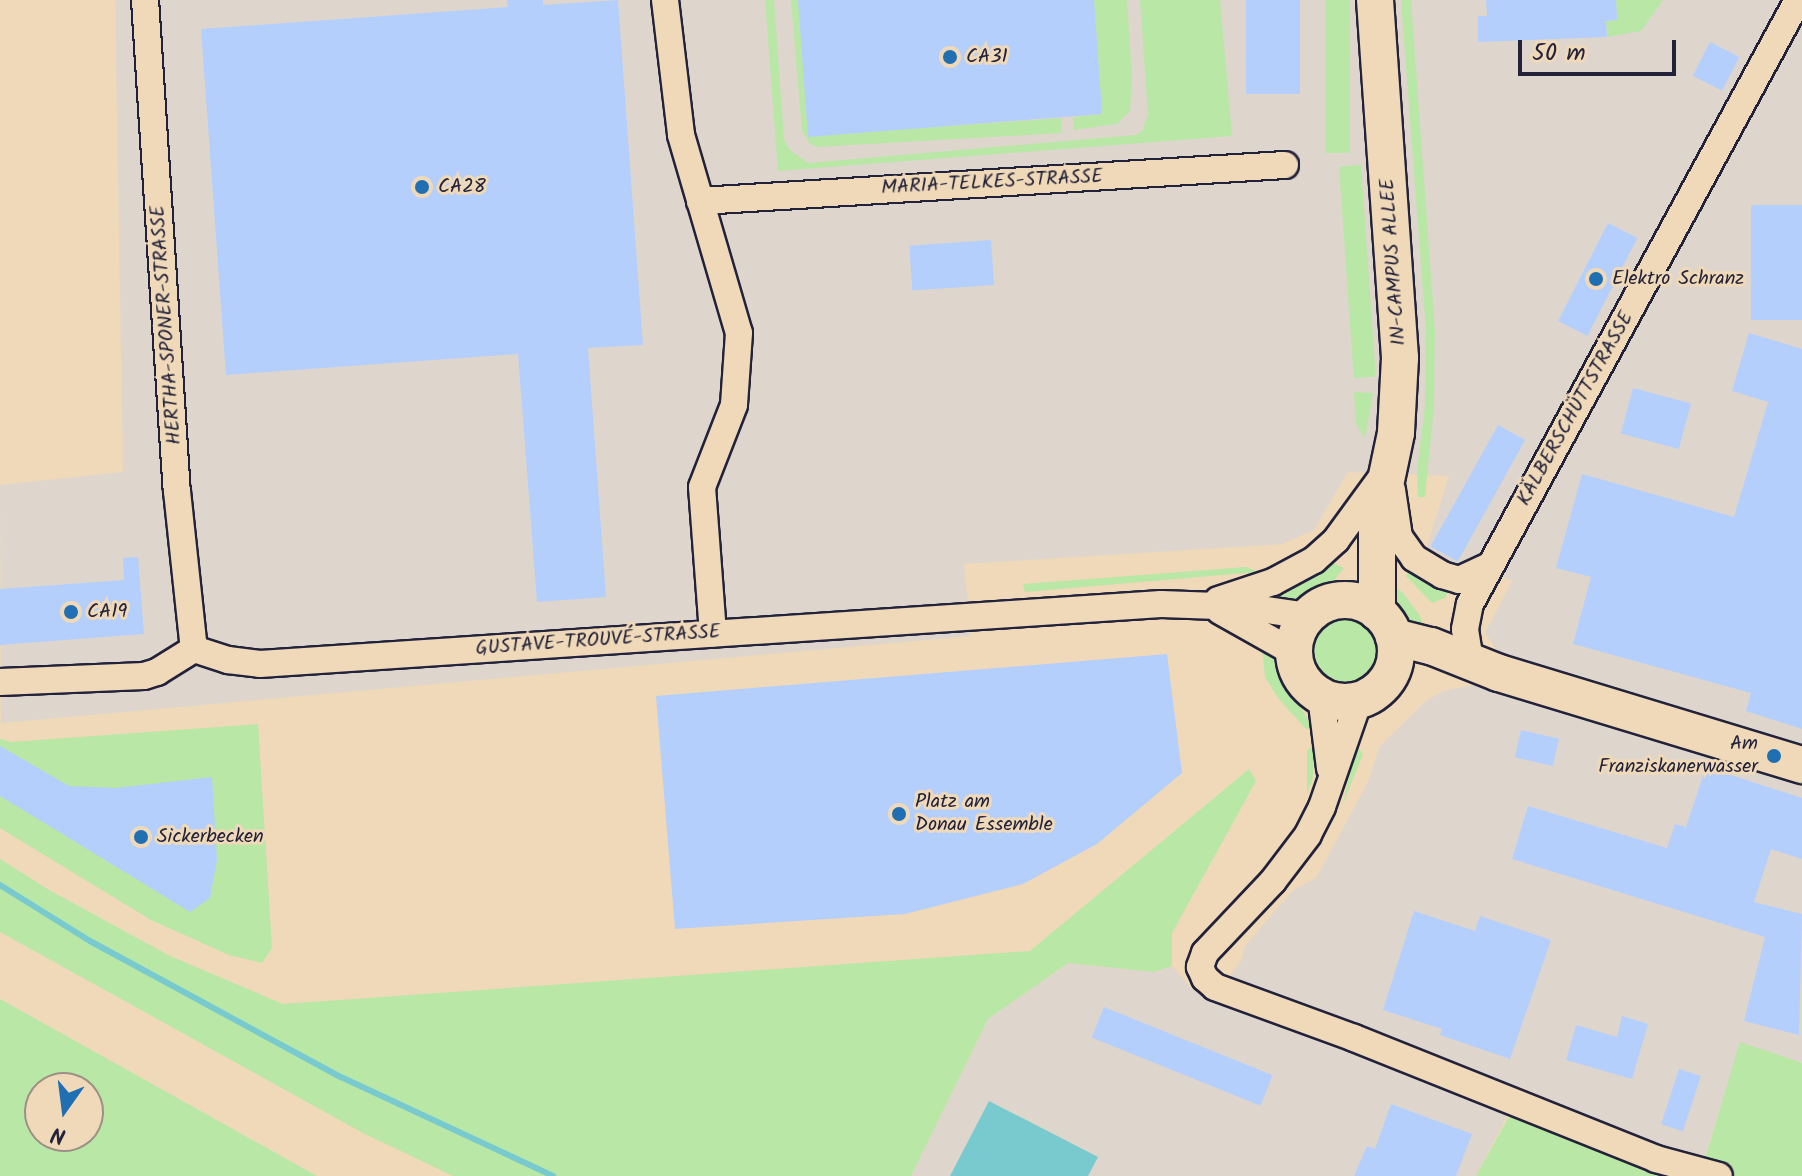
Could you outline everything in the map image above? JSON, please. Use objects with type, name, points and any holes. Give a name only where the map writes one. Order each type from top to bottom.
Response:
[{"type":"street","name":"HERTHA-SPONER-STRASSE","points":[[145,0],[177,491],[194,649]]},
{"type":"street","points":[[665,0],[681,135],[739,333],[734,405],[702,487],[713,634]]},
{"type":"street","name":"IN-CAMPUS ALLEE","points":[[1375,0],[1400,324],[1398,406],[1391,464],[1377,523],[1385,624]]},
{"type":"street","name":"KÄLBERSCHÜTTSTRASSE","points":[[1484,667],[1465,622],[1470,604],[1798,0]]},
{"type":"street","name":"MARIA-TELKES-STRASSE","points":[[700,201],[1285,165]]},
{"type":"street","name":"GUSTAVE-TROUVÉ-STRASSE","points":[[1206,605],[1273,582],[1314,560],[1346,528],[1391,464]]},
{"type":"street","points":[[1391,464],[1395,523],[1405,548],[1414,558],[1442,575],[1459,580],[1491,565]]},
{"type":"street","name":"IN-CAMPUS ALLEE","points":[[1322,608],[1377,523]]},
{"type":"street","points":[[1385,624],[1396,649],[1391,673],[1378,690],[1359,700],[1346,702],[1321,696],[1301,678],[1293,652],[1300,626],[1322,608],[1351,601],[1385,624],[1484,667],[1802,765]]},
{"type":"street","name":"GUSTAVE-TROUVÉ-STRASSE","points":[[194,649],[228,660],[260,664],[1130,605],[1322,608]]},
{"type":"street","name":"GUSTAVE-TROUVÉ-STRASSE","points":[[1206,605],[1234,617],[1293,652]]},
{"type":"street","points":[[0,682],[144,676],[157,672],[194,649]]},
{"type":"street","points":[[1391,673],[1484,667]]},
{"type":"street","points":[[1321,696],[1331,776]]},
{"type":"street","points":[[1359,700],[1322,807],[1308,835],[1273,881],[1205,953],[1200,967],[1205,978],[1215,987],[1354,1038],[1656,1159],[1719,1176]]},
{"type":"shaded area","points":[[115,0],[1802,0],[1802,1063],[1740,1043],[1705,1157],[1627,1135],[1522,1087],[1476,1176],[911,1176],[988,1019],[1068,963],[1154,972],[1172,966],[1192,989],[1214,995],[1240,963],[1245,946],[1292,891],[1316,878],[1369,780],[1379,747],[1426,701],[1443,691],[1474,685],[1530,699],[1485,633],[1512,581],[1475,564],[1462,569],[1426,549],[1449,476],[1348,472],[1314,530],[1282,544],[964,564],[971,636],[1,723],[0,485],[123,472]]},
{"type":"green space","points":[[765,0],[774,0],[784,139],[790,150],[808,163],[1136,135],[1143,130],[1148,114],[1140,0],[1220,0],[1232,136],[778,171]]},
{"type":"green space","points":[[791,0],[798,0],[809,136],[1061,118],[1062,133],[817,147],[810,144],[802,131]]},
{"type":"green space","points":[[1094,0],[1127,0],[1132,77],[1130,111],[1117,124],[1074,130],[1073,117],[1102,114]]},
{"type":"green space","points":[[1325,0],[1350,0],[1350,153],[1325,153]]},
{"type":"green space","points":[[1401,0],[1411,0],[1435,331],[1434,406],[1425,497],[1418,497],[1417,471],[1425,406],[1426,331]]},
{"type":"green space","points":[[1616,0],[1663,0],[1641,31],[1607,37],[1606,21],[1617,20]]},
{"type":"green space","points":[[1361,165],[1376,376],[1354,378],[1339,167]]},
{"type":"green space","points":[[1354,392],[1373,393],[1365,438],[1356,424]]},
{"type":"green space","points":[[1331,562],[1344,568],[1329,586],[1305,599],[1277,600],[1279,588]]},
{"type":"green space","points":[[1247,567],[1257,572],[1025,592],[1023,584]]},
{"type":"green space","points":[[1409,571],[1448,591],[1445,598],[1432,603],[1406,576]]},
{"type":"green space","points":[[1388,581],[1403,593],[1420,616],[1427,635],[1413,629],[1395,609]]},
{"type":"green space","points":[[1346,614],[1361,617],[1373,625],[1381,637],[1384,652],[1381,667],[1373,679],[1361,687],[1346,690],[1331,687],[1319,679],[1311,667],[1308,652],[1311,637],[1319,625],[1331,617]]},
{"type":"green space","points":[[1262,645],[1278,664],[1312,728],[1306,729],[1278,698],[1265,677]]},
{"type":"green space","points":[[258,724],[272,948],[262,963],[229,955],[151,920],[0,828],[0,739],[11,742]]},
{"type":"green space","points":[[1314,743],[1313,777],[1307,794],[1307,751]]},
{"type":"green space","points":[[1356,746],[1363,754],[1343,804]]},
{"type":"green space","points":[[1249,769],[1256,781],[1172,933],[1172,966],[1154,972],[1068,963],[988,1019],[911,1176],[453,1176],[363,1133],[0,932],[0,859],[49,890],[170,956],[283,1004],[1030,951]]},
{"type":"green space","points":[[0,999],[317,1176],[0,1176]]},
{"type":"green space","points":[[1740,1042],[1802,1063],[1802,1176],[1700,1176]]},
{"type":"green space","points":[[1511,1113],[1633,1164],[1667,1176],[1476,1176]]},
{"type":"water","points":[[989,1101],[1098,1157],[1088,1176],[950,1176]]},
{"type":"building","name":"CA28","points":[[507,0],[543,0],[543,5],[618,0],[643,345],[588,348],[606,597],[537,602],[518,354],[226,375],[201,29],[508,7]]},
{"type":"building","name":"CA31","points":[[798,0],[1094,0],[1102,114],[808,137]]},
{"type":"building","points":[[1246,0],[1300,0],[1300,94],[1246,94]]},
{"type":"building","points":[[1486,0],[1616,0],[1617,20],[1606,21],[1607,37],[1478,42],[1478,16],[1487,16]]},
{"type":"building","points":[[1710,42],[1739,57],[1722,91],[1693,76]]},
{"type":"building","points":[[1751,205],[1802,205],[1802,320],[1751,320]]},
{"type":"building","name":"Elektro Schranz","points":[[1608,223],[1637,238],[1587,336],[1558,321]]},
{"type":"building","points":[[991,240],[994,285],[912,291],[909,246]]},
{"type":"building","points":[[1749,333],[1802,349],[1802,729],[1746,711],[1751,693],[1573,644],[1591,577],[1556,568],[1582,474],[1734,517],[1768,402],[1732,391]]},
{"type":"building","points":[[1633,388],[1691,404],[1679,449],[1621,433]]},
{"type":"building","points":[[1498,425],[1525,440],[1458,562],[1431,547]]},
{"type":"building","name":"CA19","points":[[138,557],[144,634],[0,645],[0,589],[124,580],[123,558]]},
{"type":"building","name":"Platz am Donau Essemble","points":[[1167,654],[1182,773],[1097,844],[1023,884],[905,914],[675,929],[656,696]]},
{"type":"building","points":[[1521,730],[1559,739],[1553,766],[1515,757]]},
{"type":"building","name":"Sickerbecken","points":[[0,746],[69,786],[116,788],[212,777],[217,860],[210,898],[190,912],[0,796]]},
{"type":"building","points":[[1706,767],[1802,798],[1802,859],[1771,849],[1754,902],[1802,914],[1799,1035],[1744,1021],[1765,937],[1512,859],[1528,806],[1667,848],[1675,824],[1686,827]]},
{"type":"building","points":[[1414,911],[1475,931],[1480,916],[1551,940],[1510,1059],[1440,1035],[1442,1029],[1383,1010]]},
{"type":"building","points":[[1104,1007],[1273,1075],[1260,1106],[1092,1038]]},
{"type":"building","points":[[1622,1016],[1648,1024],[1632,1079],[1566,1060],[1576,1025],[1617,1037]]},
{"type":"building","points":[[1679,1069],[1701,1076],[1683,1131],[1661,1124]]},
{"type":"building","points":[[1391,1104],[1472,1134],[1456,1176],[1354,1176],[1367,1146],[1375,1149]]},
{"type":"waterway","points":[[0,885],[90,941],[341,1077],[553,1176]]},
{"type":"place","name":"CA31","points":[[950,57]]},
{"type":"place","name":"CA28","points":[[422,187]]},
{"type":"place","name":"Elektro Schranz","points":[[1596,279]]},
{"type":"place","name":"CA19","points":[[71,612]]},
{"type":"place","name":"Am Franziskanerwasser","points":[[1774,756]]},
{"type":"place","name":"Platz am Donau Essemble","points":[[899,814]]},
{"type":"place","name":"Sickerbecken","points":[[141,837]]}]
